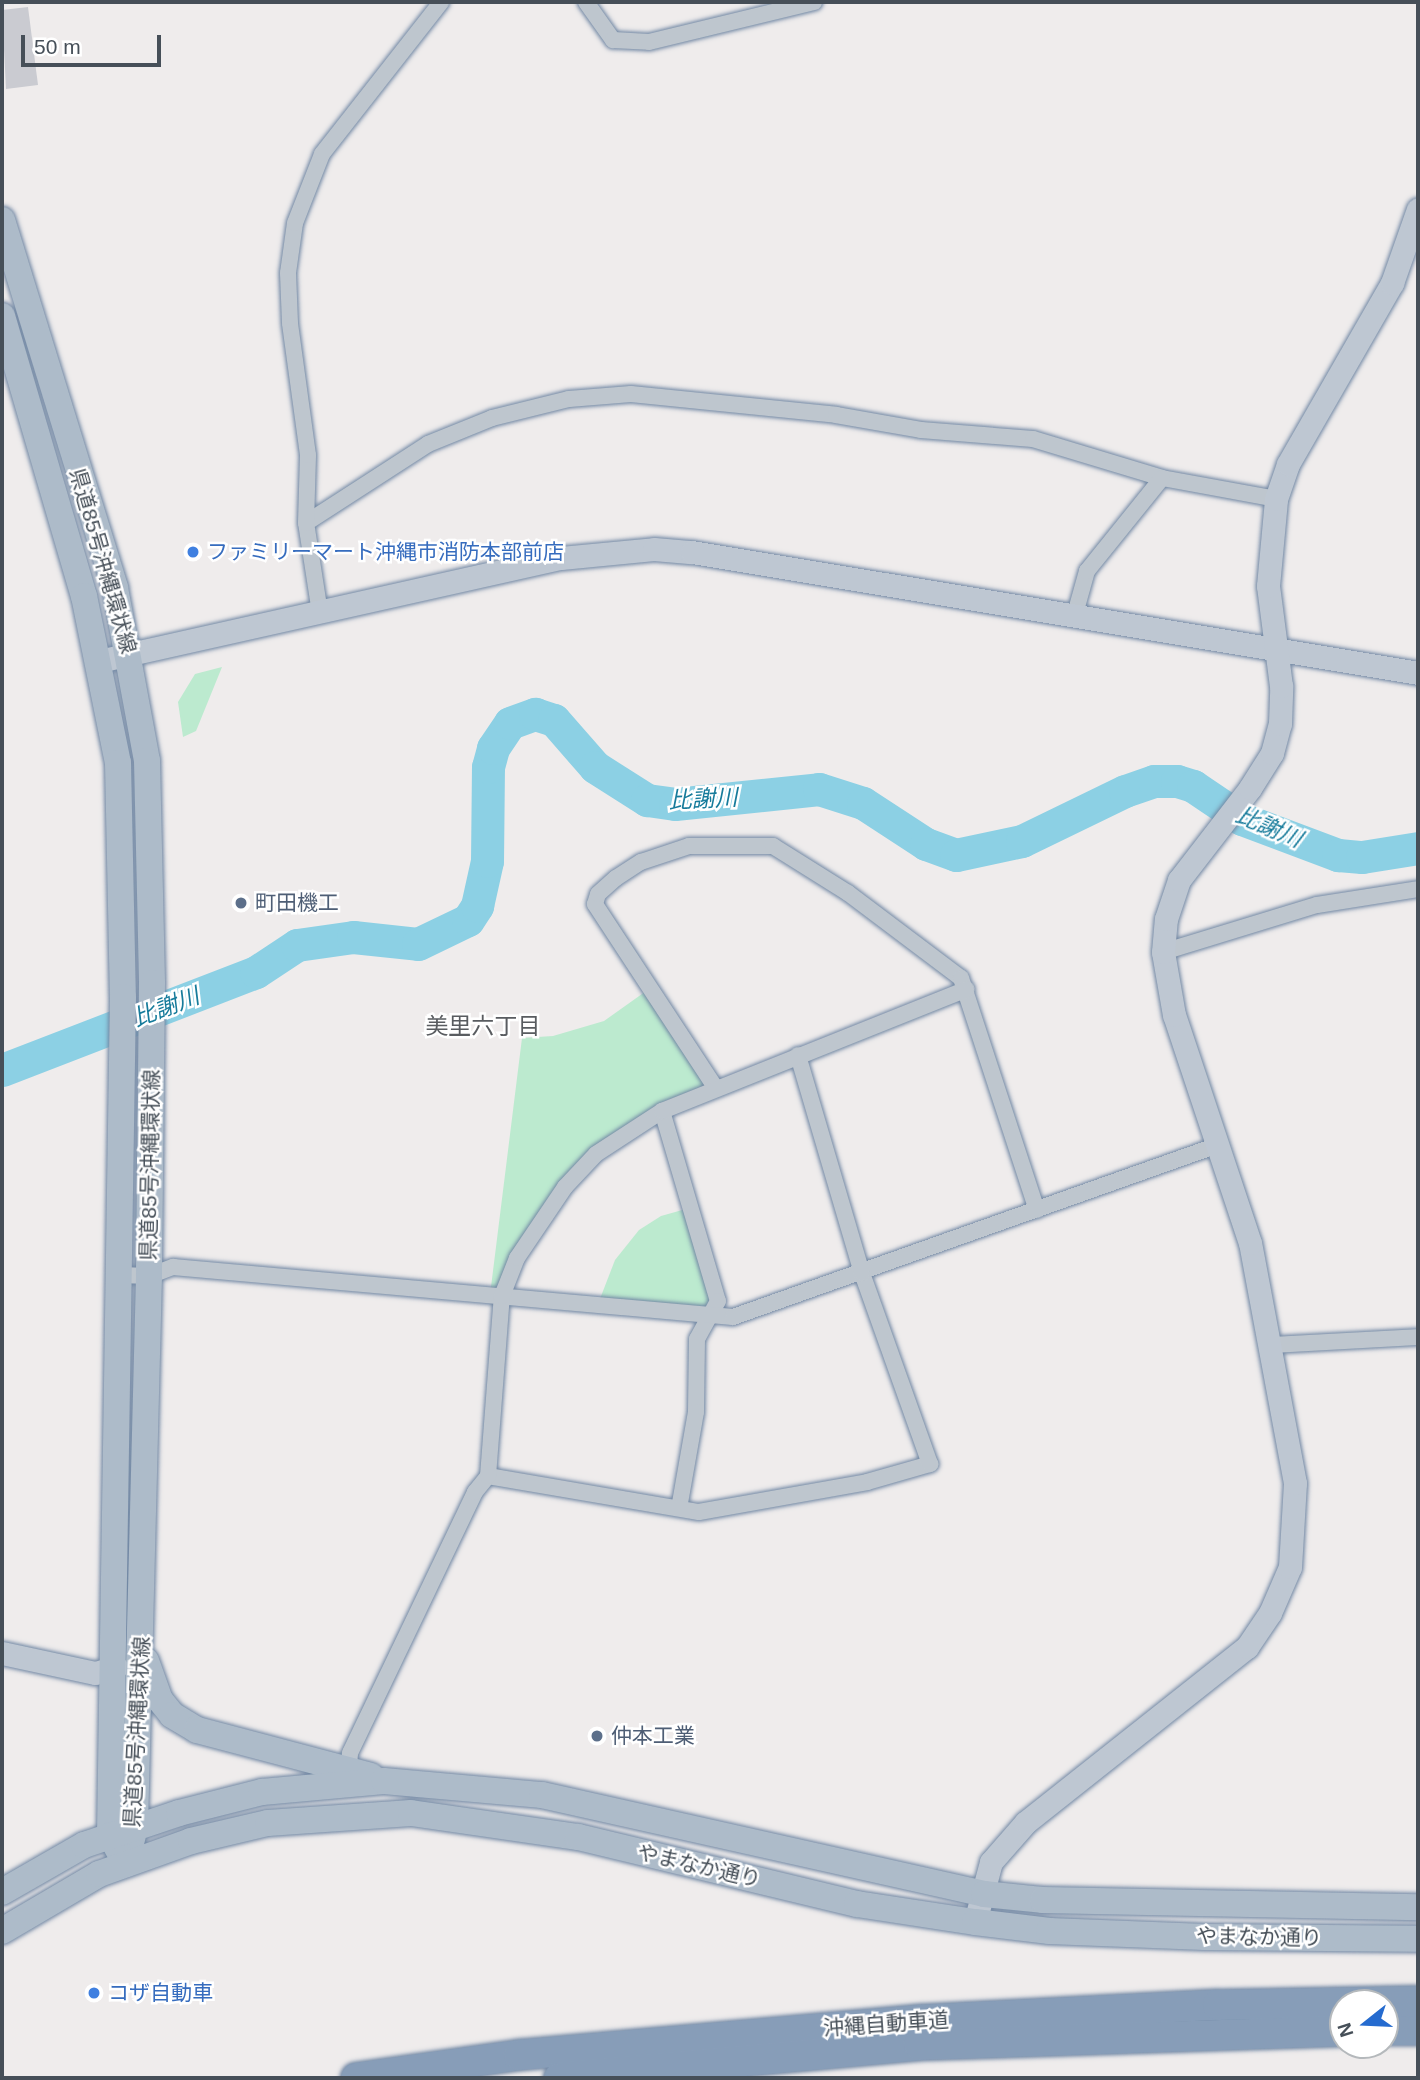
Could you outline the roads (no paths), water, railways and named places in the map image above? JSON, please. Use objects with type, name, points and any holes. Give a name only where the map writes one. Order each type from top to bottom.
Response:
[{"type":"highway","name":"沖縄自動車道","points":[[356,2078],[519,2056],[918,2020],[1418,2001]]},
{"type":"highway","points":[[1399,2030],[1418,2029]]},
{"type":"highway","name":"沖縄自動車道","points":[[559,2078],[919,2045],[1329,2031]]},
{"type":"main road","name":"県道85号沖縄環状線","points":[[2,220],[115,588],[131,656],[147,761],[152,983],[141,1646],[122,1831]]},
{"type":"main road","name":"県道85号沖縄環状線","points":[[2,316],[99,661],[118,763],[123,997],[116,1667],[122,1831],[127,1864]]},
{"type":"main road","points":[[141,1646],[160,1700],[197,1730],[349,1767],[384,1781]]},
{"type":"main road","name":"やまなか通り","points":[[2,1892],[49,1862],[122,1831],[262,1792],[384,1781],[542,1795],[984,1894],[1042,1900],[1418,1907]]},
{"type":"main road","name":"やまなか通り","points":[[2,1931],[99,1874],[191,1841],[268,1823],[411,1813],[578,1837],[857,1904],[975,1922],[1049,1931],[1205,1937],[1418,1939]]},
{"type":"street","points":[[320,612],[306,523],[308,455],[288,273],[295,223],[322,154],[441,2]]},
{"type":"street","points":[[586,2],[613,40],[649,42],[814,2]]},
{"type":"street","points":[[975,1922],[991,1862],[1026,1822],[1208,1682],[1247,1647],[1270,1613],[1290,1567],[1295,1532],[1288,1432],[1251,1243],[1174,1016],[1163,952],[1166,919],[1179,880],[1250,788],[1272,753],[1280,724],[1276,647],[1268,586],[1276,499],[1288,464],[1392,283],[1418,209]]},
{"type":"street","points":[[306,523],[428,444],[492,418],[569,399],[631,394],[835,415],[921,430],[1033,439],[1162,478],[1276,499]]},
{"type":"street","points":[[1075,614],[1087,571],[1162,478]]},
{"type":"street","points":[[99,661],[561,558],[654,549],[1075,614],[1418,673]]},
{"type":"street","points":[[715,1087],[595,904],[598,894],[641,862],[689,846],[774,846],[796,856],[923,946],[961,978],[967,989],[1037,1210]]},
{"type":"street","points":[[1163,952],[1317,905],[1416,891]]},
{"type":"street","points":[[349,1767],[350,1753],[475,1492],[488,1476],[502,1296],[517,1258],[565,1187],[596,1154],[662,1111],[715,1087],[967,989]]},
{"type":"street","points":[[488,1476],[699,1512],[728,1509],[917,1471],[930,1464],[862,1273],[798,1055]]},
{"type":"street","points":[[662,1111],[718,1301],[698,1339],[696,1412],[679,1508]]},
{"type":"street","points":[[120,1275],[149,1276],[173,1267],[713,1313],[733,1317],[1218,1146]]},
{"type":"street","points":[[1271,1345],[1418,1337]]},
{"type":"street","points":[[2,1653],[95,1673],[116,1667]]},
{"type":"waterway","name":"比謝川","points":[[2,1070],[256,972],[297,945],[353,937],[418,944],[468,920],[477,906],[487,861],[488,767],[493,748],[510,723],[535,714],[554,720],[595,767],[647,800],[675,804],[819,789],[863,803],[926,844],[956,855],[1022,841],[1125,791],[1154,781],[1177,781],[1193,786],[1242,819],[1338,855],[1362,857],[1418,848]]},
{"type":"place","name":"ファミリーマート沖縄市消防本部前店","points":[[193,552]]},
{"type":"place","name":"町田機工","points":[[241,903]]},
{"type":"place","name":"仲本工業","points":[[597,1736]]},
{"type":"place","name":"コザ自動車","points":[[94,1993]]},
{"type":"district","name":"美里六丁目","points":[[483,1026]]}]
